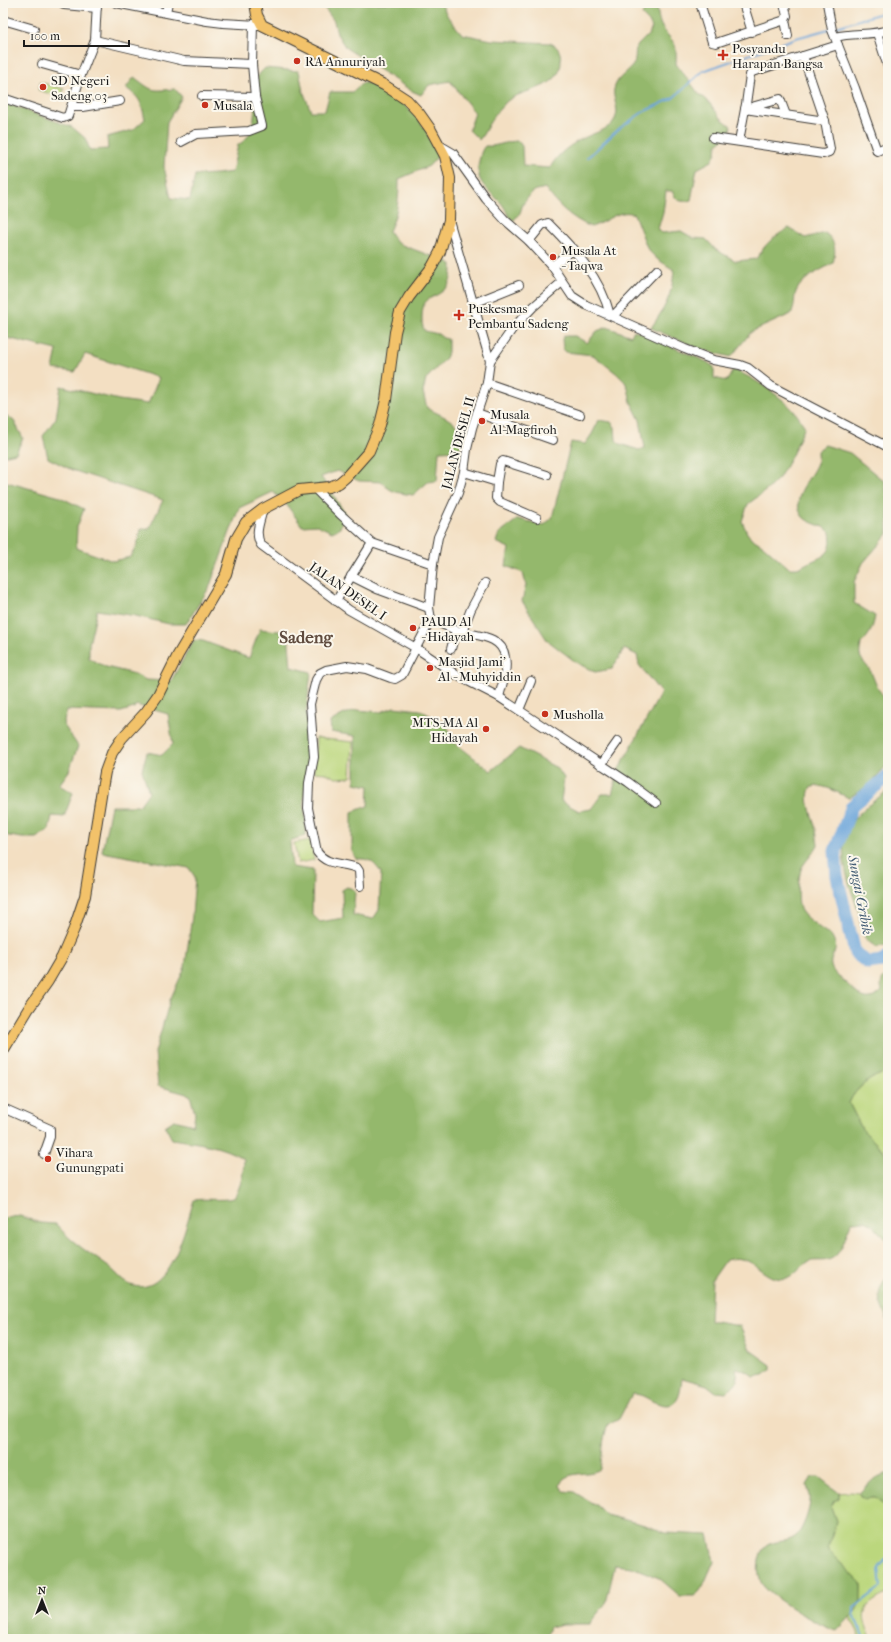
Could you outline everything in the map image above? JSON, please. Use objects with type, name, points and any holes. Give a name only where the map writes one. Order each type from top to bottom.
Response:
[{"type":"main road","points":[[3,1051],[29,1008],[48,982],[62,957],[83,905],[102,789],[112,753],[122,738],[158,696],[178,655],[226,574],[236,539],[240,530],[250,518],[263,509],[300,490],[329,487],[339,483],[369,451],[380,425],[386,400],[395,332],[400,312],[409,297],[432,267],[440,252],[449,220],[450,178],[445,156],[441,146],[419,113],[407,100],[395,92],[258,25],[255,3]]},
{"type":"street","points":[[3,98],[63,118],[69,115],[80,75],[95,40],[97,5],[64,5],[63,3]]},
{"type":"street","points":[[116,3],[223,23],[258,25],[252,64],[255,97],[263,124],[261,128],[249,131],[196,134],[181,142]]},
{"type":"street","points":[[166,12],[168,3]]},
{"type":"street","points":[[700,3],[712,42],[716,43],[752,32],[786,18]]},
{"type":"street","points":[[743,3],[752,32]]},
{"type":"street","points":[[784,3],[788,36]]},
{"type":"street","points":[[827,3],[834,35],[855,88],[877,151],[888,146]]},
{"type":"street","points":[[3,20],[34,29]]},
{"type":"street","points":[[739,141],[750,76],[752,72],[803,56],[834,35],[877,34],[888,30]]},
{"type":"street","points":[[877,34],[888,67]]},
{"type":"street","points":[[95,40],[184,61],[252,64]]},
{"type":"street","points":[[713,138],[826,154],[830,149],[825,121],[803,56]]},
{"type":"street","points":[[42,64],[80,75]]},
{"type":"street","points":[[202,96],[255,97]]},
{"type":"street","points":[[745,109],[780,99],[786,115]]},
{"type":"street","points":[[72,107],[83,107],[120,101]]},
{"type":"street","points":[[745,109],[825,121]]},
{"type":"street","points":[[441,146],[453,153],[486,199],[504,220],[529,241],[552,266],[572,296],[586,304],[685,349],[713,360],[748,368],[771,386],[888,447]]},
{"type":"street","name":"JALAN DESEL II","points":[[430,619],[429,608],[433,564],[438,537],[458,493],[464,472],[467,449],[477,413],[488,383],[490,361],[449,220]]},
{"type":"street","points":[[529,241],[542,225],[548,223],[574,249],[596,280],[612,315]]},
{"type":"street","points":[[552,266],[574,249]]},
{"type":"street","points":[[612,315],[657,270]]},
{"type":"street","points":[[490,361],[513,328],[533,307],[562,282]]},
{"type":"street","points":[[474,303],[519,285]]},
{"type":"street","points":[[488,383],[580,415]]},
{"type":"street","points":[[477,413],[553,440]]},
{"type":"street","points":[[537,518],[500,502],[496,498],[500,464],[504,461],[547,475]]},
{"type":"street","points":[[464,472],[497,482]]},
{"type":"street","points":[[314,489],[372,543],[433,564]]},
{"type":"street","name":"JALAN DESEL I","points":[[263,509],[257,532],[257,538],[261,545],[336,601],[416,648],[458,676],[499,697],[656,803]]},
{"type":"street","points":[[336,601],[372,543]]},
{"type":"street","points":[[351,576],[377,589],[429,608]]},
{"type":"street","points":[[451,649],[459,631],[486,583]]},
{"type":"street","points":[[360,886],[359,871],[357,868],[327,862],[321,858],[317,852],[308,808],[309,783],[314,756],[310,704],[316,680],[320,673],[326,670],[347,666],[367,670],[395,679],[402,676],[430,619],[459,631],[489,638],[495,641],[504,650],[506,669],[499,697]]},
{"type":"street","points":[[519,710],[531,681]]},
{"type":"street","points":[[601,765],[618,741]]},
{"type":"street","points":[[3,1108],[50,1130],[50,1137],[44,1154]]},
{"type":"green space","points":[[318,3],[441,3],[448,17],[462,34],[492,40],[550,43],[557,48],[560,54],[560,70],[555,78],[549,83],[522,93],[506,102],[493,117],[479,140],[469,130],[475,113],[450,81],[429,85],[421,95],[412,91],[346,48],[337,34],[334,21],[326,10]]},
{"type":"green space","points":[[643,3],[656,3],[661,25],[675,46],[676,64],[699,94],[707,100],[721,118],[731,126],[729,134],[717,144],[716,153],[712,161],[697,169],[691,200],[679,200],[675,197],[672,191],[666,191],[663,212],[658,229],[662,233],[681,231],[693,238],[706,239],[716,250],[736,261],[756,259],[770,241],[778,234],[789,228],[805,238],[825,233],[829,236],[834,246],[835,254],[833,263],[805,280],[797,289],[794,307],[791,314],[751,332],[731,357],[703,350],[651,328],[670,295],[674,270],[657,259],[648,250],[634,214],[617,214],[591,227],[577,220],[565,211],[545,188],[533,191],[523,204],[520,213],[513,221],[509,217],[503,205],[482,183],[478,172],[481,153],[485,146],[494,146],[518,141],[522,146],[523,166],[550,168],[556,158],[569,146],[610,126],[613,123],[617,115],[614,94],[615,86],[618,80],[633,65],[636,47],[648,35],[652,28],[649,22],[642,15],[645,9]]},
{"type":"green space","points":[[265,68],[299,71],[303,91],[311,111],[325,111],[330,92],[352,92],[364,83],[370,84],[385,91],[402,103],[415,115],[427,133],[438,156],[429,166],[399,179],[397,205],[389,231],[397,243],[452,264],[452,274],[449,284],[444,290],[428,299],[423,309],[423,328],[425,331],[438,334],[443,338],[448,339],[448,352],[446,358],[426,379],[423,392],[427,408],[449,419],[458,427],[461,432],[461,444],[459,450],[439,451],[437,481],[428,482],[413,495],[392,490],[385,486],[382,482],[359,481],[337,471],[321,477],[345,513],[340,528],[332,532],[317,525],[302,526],[286,504],[273,492],[239,508],[209,588],[186,624],[169,624],[136,616],[97,610],[89,644],[89,658],[106,667],[135,674],[146,680],[171,681],[194,640],[203,641],[249,658],[260,629],[288,632],[291,667],[311,672],[306,713],[311,749],[304,797],[306,835],[290,841],[292,867],[313,870],[312,914],[320,922],[343,918],[342,890],[347,887],[353,889],[355,892],[353,915],[373,919],[379,910],[381,872],[371,861],[356,859],[352,851],[352,812],[368,806],[369,786],[355,783],[355,736],[331,732],[330,722],[344,714],[357,710],[381,712],[394,707],[420,710],[446,724],[455,743],[491,771],[519,748],[557,768],[564,778],[561,801],[579,811],[591,809],[602,794],[612,794],[619,769],[661,693],[639,665],[637,655],[624,649],[612,669],[595,672],[577,663],[547,640],[522,601],[526,585],[523,573],[506,566],[509,548],[496,542],[499,533],[518,519],[544,525],[552,518],[571,442],[585,444],[599,420],[611,422],[615,427],[616,440],[620,444],[639,450],[645,448],[640,420],[631,402],[625,382],[593,355],[566,352],[563,349],[562,339],[564,336],[575,336],[587,343],[597,331],[607,327],[631,336],[634,330],[707,362],[714,367],[714,378],[727,381],[733,370],[739,372],[773,392],[796,413],[805,427],[791,457],[779,478],[768,489],[748,504],[742,521],[751,538],[764,546],[789,568],[799,568],[825,555],[831,544],[830,532],[803,517],[799,510],[799,496],[817,463],[817,451],[825,445],[850,453],[885,482],[886,492],[888,493],[888,534],[863,563],[854,582],[854,603],[875,616],[871,631],[861,643],[860,656],[871,672],[879,690],[888,699],[888,764],[869,785],[849,798],[825,787],[820,786],[810,788],[808,798],[816,828],[818,845],[802,867],[798,894],[799,905],[802,913],[834,940],[836,946],[831,960],[831,966],[836,975],[862,997],[871,998],[882,991],[882,982],[888,975],[888,1072],[876,1076],[865,1083],[852,1097],[849,1103],[862,1129],[888,1156],[888,1241],[871,1224],[865,1221],[852,1222],[843,1244],[833,1258],[825,1261],[810,1262],[804,1265],[793,1275],[787,1278],[779,1279],[765,1273],[752,1263],[745,1260],[736,1258],[726,1260],[712,1280],[710,1321],[740,1326],[750,1350],[771,1365],[771,1370],[764,1375],[753,1377],[748,1372],[736,1368],[738,1381],[726,1393],[716,1392],[707,1385],[682,1378],[680,1392],[676,1402],[667,1405],[660,1404],[640,1395],[632,1394],[619,1419],[608,1425],[600,1469],[590,1473],[566,1477],[560,1486],[564,1491],[574,1492],[597,1506],[606,1515],[645,1525],[666,1533],[708,1535],[714,1561],[703,1586],[694,1596],[680,1596],[659,1578],[632,1567],[615,1565],[606,1603],[589,1624],[563,1624],[550,1627],[546,1639],[3,1639],[3,1218],[20,1216],[40,1223],[56,1224],[73,1241],[110,1268],[127,1283],[134,1286],[147,1286],[158,1280],[167,1269],[175,1255],[194,1200],[234,1198],[242,1179],[244,1159],[236,1154],[200,1143],[172,1139],[165,1126],[174,1120],[193,1125],[195,1114],[190,1095],[158,1086],[155,1052],[170,1000],[185,967],[192,916],[195,877],[189,868],[102,852],[111,806],[139,806],[149,792],[142,770],[147,752],[162,755],[173,744],[168,714],[136,705],[134,708],[121,712],[67,710],[63,724],[78,746],[69,771],[59,785],[73,793],[64,817],[52,816],[49,830],[36,838],[22,838],[3,835],[3,481],[60,497],[84,509],[77,527],[76,548],[113,561],[130,557],[136,547],[141,529],[149,529],[163,500],[72,470],[48,458],[43,436],[56,418],[61,386],[119,400],[148,404],[159,378],[85,354],[75,372],[53,369],[57,350],[3,337],[3,105],[8,104],[72,127],[85,138],[90,150],[108,149],[107,137],[133,130],[145,119],[140,101],[126,88],[134,77],[149,88],[156,90],[175,89],[182,97],[167,122],[164,167],[171,198],[190,200],[195,175],[232,172],[238,145],[250,132],[253,124],[255,87],[259,74]]},
{"type":"green space","points":[[40,82],[64,89],[61,97],[38,90]]},
{"type":"green space","points":[[3,413],[14,421],[23,438],[16,453],[3,456]]},
{"type":"green space","points":[[316,738],[353,742],[351,777],[336,778],[326,773],[314,772]]},
{"type":"green space","points":[[888,790],[888,945],[876,947],[866,939],[863,934],[859,913],[848,881],[844,858],[844,846],[845,835],[850,825],[863,810]]},
{"type":"green space","points":[[310,840],[314,860],[298,863],[294,843]]},
{"type":"green space","points":[[888,1072],[888,1156],[862,1129],[849,1103],[860,1087],[865,1083],[876,1076]]},
{"type":"green space","points":[[888,1276],[888,1321],[879,1298],[879,1293],[883,1282]]},
{"type":"green space","points":[[888,1474],[888,1508],[876,1497],[866,1499],[860,1497],[859,1493],[875,1478]]},
{"type":"green space","points":[[812,1477],[819,1477],[839,1493],[839,1498],[834,1501],[831,1507],[836,1521],[828,1547],[830,1553],[861,1583],[861,1600],[856,1611],[837,1631],[808,1618],[784,1603],[765,1588],[759,1575],[759,1560],[764,1548],[773,1543],[792,1539],[799,1533],[809,1509],[810,1496],[807,1485]]},
{"type":"green space","points":[[839,1493],[859,1493],[860,1497],[875,1497],[888,1508],[888,1593],[873,1601],[869,1605],[864,1615],[871,1637],[870,1639],[859,1639],[858,1632],[850,1617],[856,1609],[859,1601],[861,1583],[830,1553],[828,1547],[836,1521],[831,1507],[834,1501],[839,1498]]},
{"type":"waterway","points":[[833,28],[888,11]]},
{"type":"waterway","points":[[587,158],[620,128],[643,112],[673,98],[703,71],[796,38],[829,29]]},
{"type":"waterway","name":"Sungai Gribik","points":[[888,776],[852,806],[835,851],[837,876],[855,953],[868,963],[882,961],[888,957]]},
{"type":"waterway","points":[[863,1639],[854,1615],[854,1608],[881,1587],[879,1568],[888,1557]]},
{"type":"place","name":"Posyandu Harapan Bangsa","points":[[723,55]]},
{"type":"place","name":"RA Annuriyah","points":[[297,61]]},
{"type":"place","name":"SD Negeri Sadeng 03","points":[[43,87]]},
{"type":"place","name":"Musala","points":[[205,105]]},
{"type":"place","name":"Musala At - Taqwa","points":[[553,257]]},
{"type":"place","name":"Puskesmas Pembantu Sadeng","points":[[459,315]]},
{"type":"place","name":"Musala Al-Magfiroh","points":[[482,421]]},
{"type":"place","name":"PAUD Al - Hidayah","points":[[413,628]]},
{"type":"place","name":"Masjid Jami' Al - Muhyiddin","points":[[430,668]]},
{"type":"place","name":"Musholla","points":[[545,714]]},
{"type":"place","name":"MTS-MA Al Hidayah","points":[[486,729]]},
{"type":"place","name":"Vihara Gunungpati","points":[[48,1159]]},
{"type":"district","name":"Sadeng","points":[[306,637]]}]
